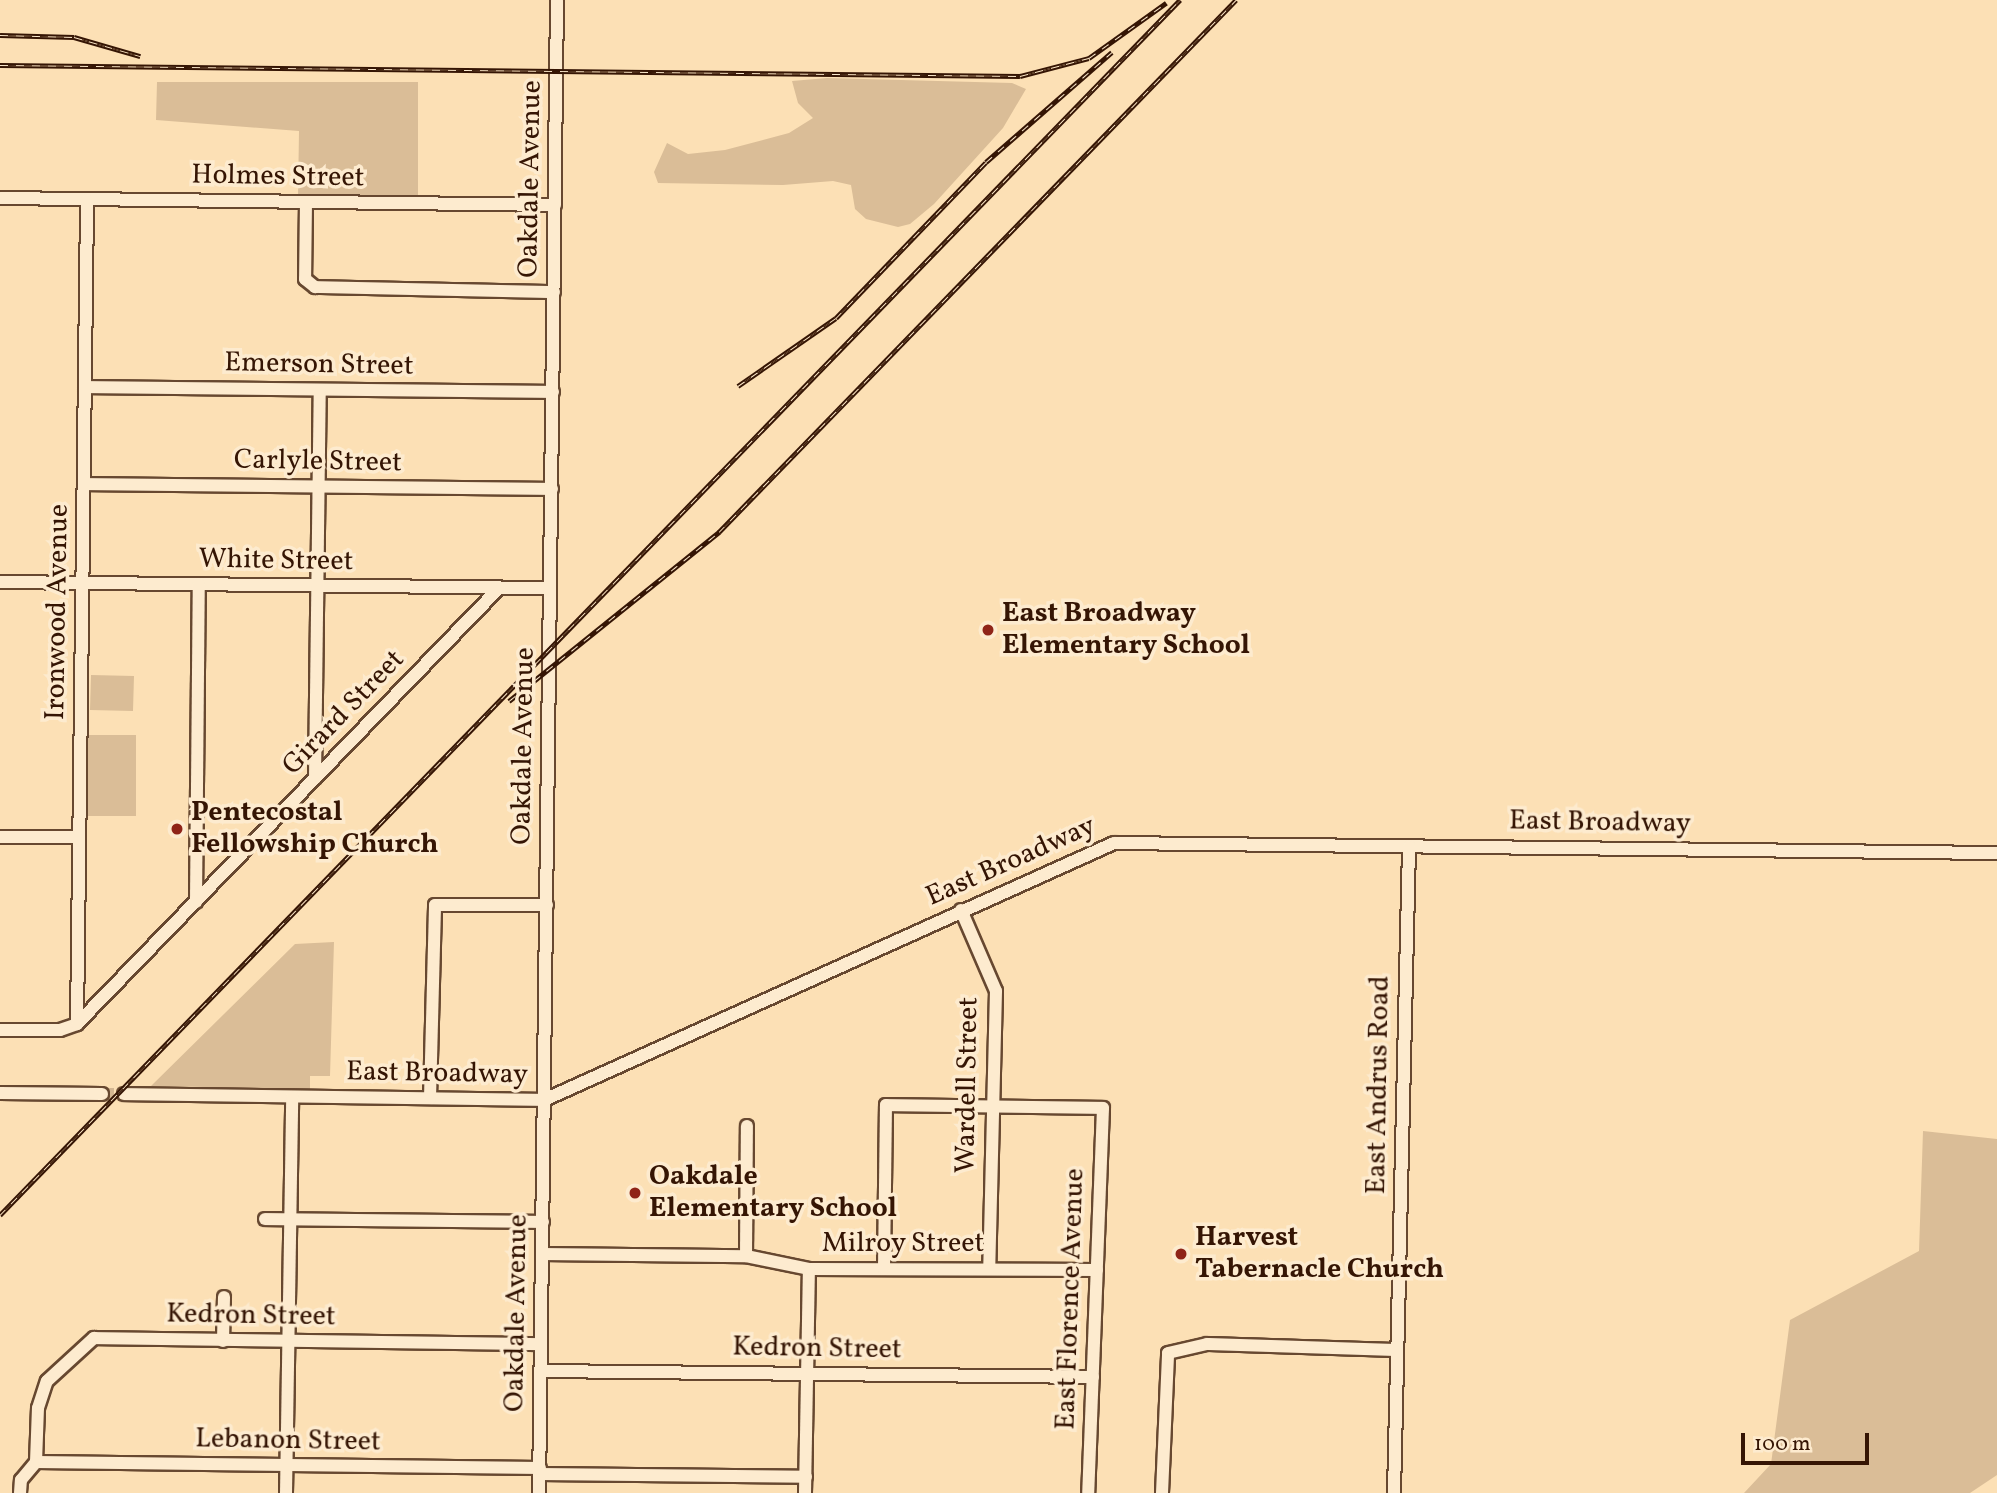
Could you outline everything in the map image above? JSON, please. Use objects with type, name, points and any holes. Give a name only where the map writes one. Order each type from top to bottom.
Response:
[{"type":"street","name":"Oakdale Avenue","points":[[540,1493],[557,0]]},
{"type":"street","name":"Holmes Street","points":[[0,198],[555,205]]},
{"type":"street","name":"Ironwood Avenue","points":[[77,1024],[88,200]]},
{"type":"street","points":[[306,202],[305,273],[307,283],[320,288],[554,292]]},
{"type":"street","name":"Emerson Street","points":[[85,387],[553,392]]},
{"type":"street","points":[[315,778],[320,390]]},
{"type":"street","name":"Carlyle Street","points":[[84,484],[552,489]]},
{"type":"street","name":"White Street","points":[[0,582],[550,588]]},
{"type":"street","points":[[196,902],[199,584]]},
{"type":"street","name":"Girard Street","points":[[77,1024],[499,587]]},
{"type":"street","points":[[0,836],[79,837]]},
{"type":"street","name":"East Broadway","points":[[124,1094],[544,1100],[1114,843],[1997,853]]},
{"type":"street","name":"East Andrus Road","points":[[1394,1493],[1409,846]]},
{"type":"street","points":[[430,1098],[435,905],[547,905]]},
{"type":"street","name":"Wardell Street","points":[[961,910],[996,990],[989,1269]]},
{"type":"street","points":[[0,1030],[60,1031],[77,1024]]},
{"type":"street","points":[[0,1093],[102,1094]]},
{"type":"street","points":[[286,1493],[292,1097]]},
{"type":"street","points":[[884,1268],[886,1105],[992,1106]]},
{"type":"street","name":"East Florence Avenue","points":[[992,1106],[1104,1108],[1088,1493]]},
{"type":"street","points":[[746,1256],[747,1126]]},
{"type":"street","points":[[265,1219],[543,1222]]},
{"type":"street","name":"Milroy Street","points":[[542,1254],[746,1256],[809,1269],[1097,1269]]},
{"type":"street","points":[[805,1493],[809,1269]]},
{"type":"street","points":[[223,1341],[224,1297]]},
{"type":"street","name":"Kedron Street","points":[[36,1462],[38,1408],[47,1381],[94,1338],[541,1344]]},
{"type":"street","points":[[1162,1493],[1168,1353],[1207,1344],[1397,1350]]},
{"type":"street","name":"Kedron Street","points":[[541,1371],[1093,1377]]},
{"type":"street","points":[[20,1493],[21,1480],[36,1462]]},
{"type":"street","name":"Lebanon Street","points":[[36,1462],[806,1477]]},
{"type":"shaded area","points":[[827,78],[1012,83],[1026,89],[1003,128],[934,204],[910,224],[898,227],[866,219],[855,209],[851,185],[833,181],[783,185],[658,183],[654,172],[667,143],[688,154],[725,150],[789,133],[813,118],[798,103],[792,81]]},
{"type":"shaded area","points":[[157,82],[418,82],[418,199],[298,196],[299,131],[156,120]]},
{"type":"shaded area","points":[[91,675],[134,676],[133,711],[90,710]]},
{"type":"shaded area","points":[[85,735],[136,735],[136,816],[85,816]]},
{"type":"shaded area","points":[[334,942],[330,1076],[310,1076],[310,1089],[151,1086],[295,944]]},
{"type":"shaded area","points":[[1923,1131],[1997,1139],[1997,1475],[1970,1493],[1744,1493],[1771,1464],[1790,1320],[1919,1251]]},
{"type":"tunnel","points":[[102,1094],[124,1094]]},
{"type":"railway","points":[[0,1215],[1180,0]]},
{"type":"railway","points":[[509,701],[719,532],[1236,0]]},
{"type":"railway","points":[[0,65],[1020,76],[1089,58],[1166,3]]},
{"type":"railway","points":[[0,35],[74,37],[140,56]]},
{"type":"railway","points":[[738,386],[836,318],[986,162],[1112,52]]},
{"type":"place","name":"East Broadway Elementary School","points":[[988,630]]},
{"type":"place","name":"Pentecostal Fellowship Church","points":[[177,829]]},
{"type":"place","name":"Oakdale Elementary School","points":[[635,1193]]},
{"type":"place","name":"Harvest Tabernacle Church","points":[[1181,1254]]}]
